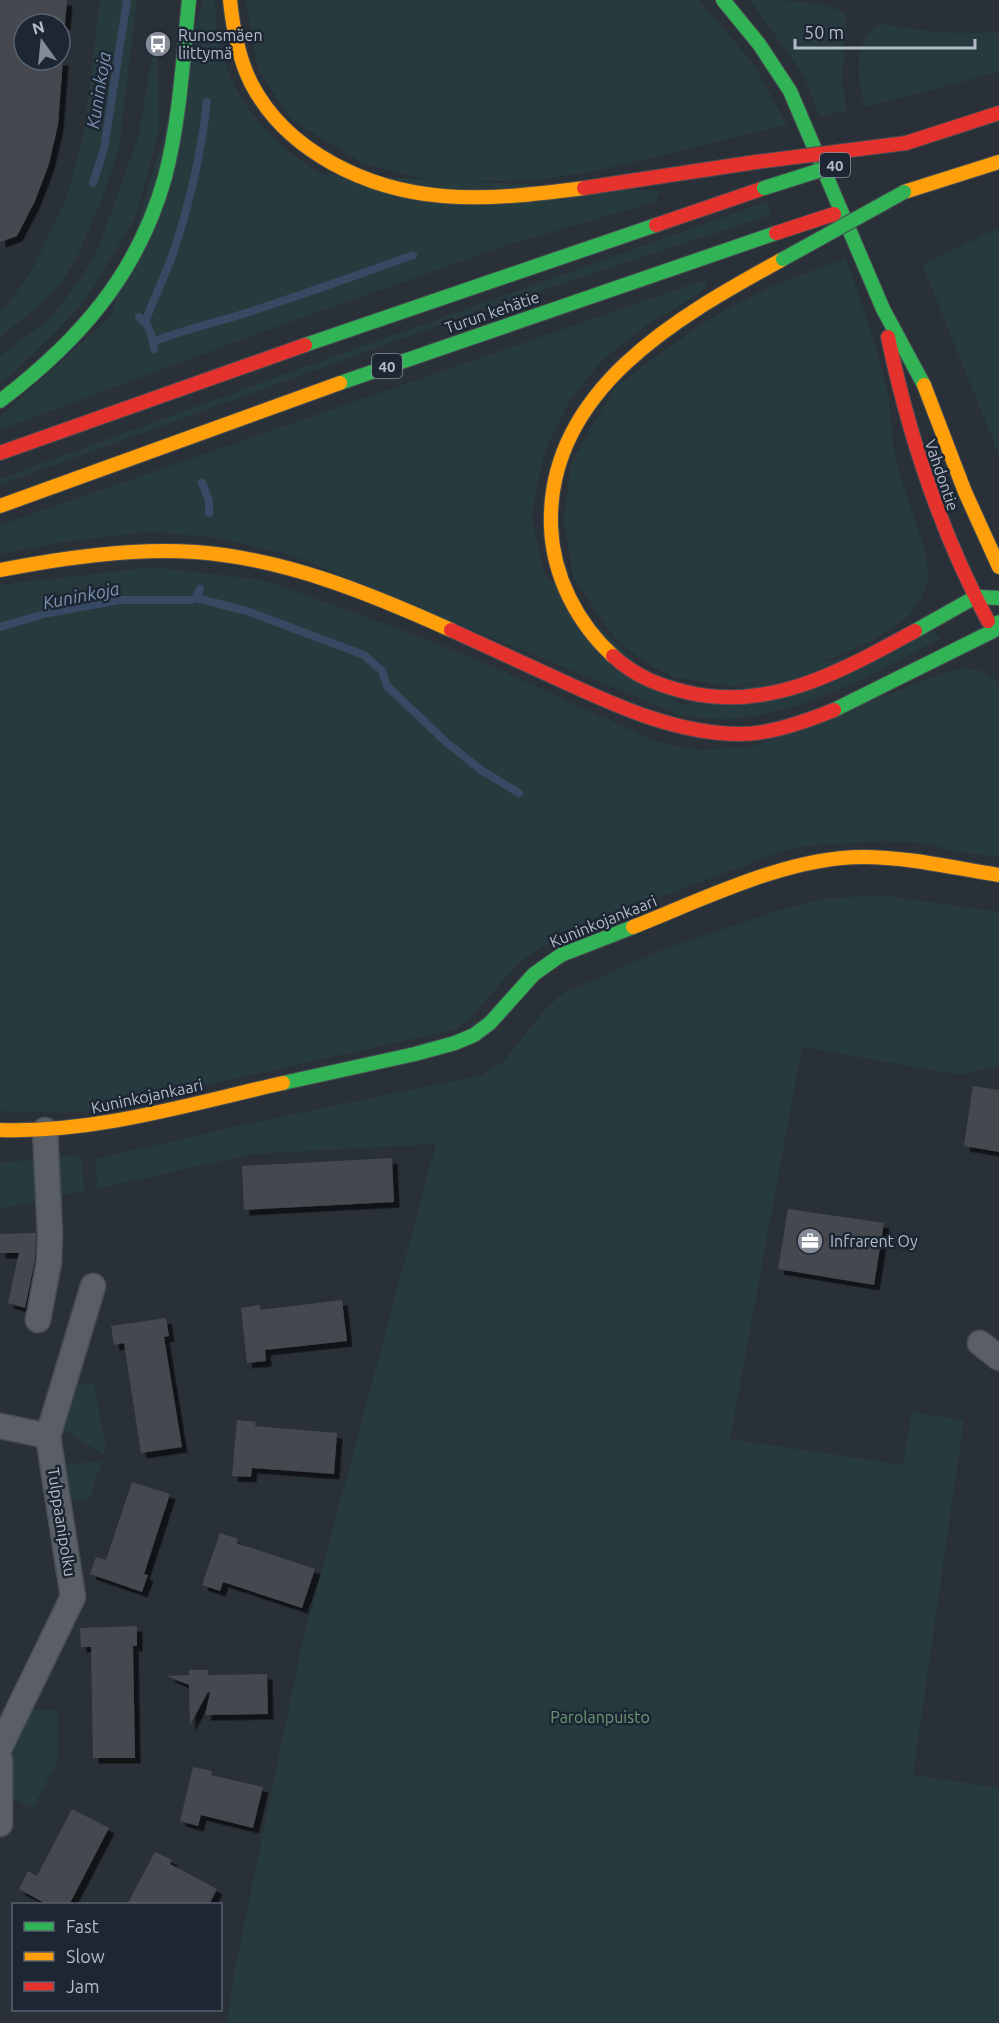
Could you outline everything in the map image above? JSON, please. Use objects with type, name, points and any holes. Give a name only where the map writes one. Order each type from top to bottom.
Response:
[{"type":"main road","points":[[0,401],[31,378],[69,343],[124,272],[146,230],[158,198],[176,125],[189,0]]},
{"type":"main road","points":[[230,0],[235,39],[241,58],[249,81],[268,112],[292,136],[346,170],[377,183],[413,191],[462,197],[594,187],[756,162],[906,143]]},
{"type":"main road","name":"Vahdontie","points":[[723,0],[747,27],[790,91],[883,309],[922,380],[965,492],[999,567]]},
{"type":"main road","name":"Turun kehätie","points":[[0,453],[399,312],[764,188],[999,114]]},
{"type":"main road","name":"Turun kehätie","points":[[0,506],[416,356],[776,233],[999,162]]},
{"type":"main road","points":[[904,192],[736,285],[647,346],[614,375],[583,412],[569,438],[560,464],[552,499],[554,557],[560,580],[576,609],[591,634],[614,658],[640,677],[664,688],[715,698],[745,699],[773,695],[815,682],[848,667],[974,598],[999,598]]},
{"type":"main road","name":"Vahdontie","points":[[883,309],[898,387],[936,510],[974,598],[997,631]]},
{"type":"main road","points":[[0,570],[90,556],[147,551],[237,557],[278,565],[356,590],[651,718],[707,732],[742,735],[823,716],[997,631]]},
{"type":"main road","name":"Kuninkojankaari","points":[[0,1130],[45,1130],[101,1124],[415,1054],[455,1043],[474,1035],[490,1023],[534,974],[561,955],[774,872],[804,863],[835,859],[891,859],[999,875]]},
{"type":"street","points":[[38,1320],[49,1262],[50,1234],[45,1130]]},
{"type":"street","name":"Tulppaanipolku","points":[[0,1747],[73,1597],[48,1436],[93,1286]]},
{"type":"street","points":[[980,1343],[999,1358]]},
{"type":"street","points":[[0,1426],[48,1436]]},
{"type":"street","points":[[0,1760],[0,1824]]},
{"type":"green space","points":[[100,0],[137,0],[119,148],[106,189],[80,251],[64,279],[35,309],[0,337],[0,310],[6,306],[32,270],[66,199],[84,132]]},
{"type":"green space","points":[[203,0],[215,0],[217,28],[223,54],[244,102],[278,142],[322,174],[661,191],[655,202],[505,246],[262,332],[0,430],[0,417],[111,316]]},
{"type":"green space","points":[[245,0],[699,0],[753,63],[787,125],[596,171],[531,181],[433,181],[362,163],[292,120],[258,70]]},
{"type":"green space","points":[[750,0],[815,4],[827,6],[846,15],[842,84],[847,110],[820,117],[804,76]]},
{"type":"green space","points":[[879,24],[936,32],[999,32],[999,72],[865,107],[859,79],[859,59],[869,32]]},
{"type":"green space","points":[[153,50],[158,50],[159,132],[135,219],[86,299],[59,329],[11,375],[0,382],[0,356],[49,319],[80,280],[98,249],[139,134]]},
{"type":"green space","points":[[768,201],[771,215],[473,313],[0,485],[0,479],[34,466]]},
{"type":"green space","points":[[999,228],[999,455],[922,264]]},
{"type":"green space","points":[[846,258],[868,321],[889,397],[893,445],[903,484],[926,553],[928,580],[922,597],[909,616],[870,642],[798,673],[735,687],[672,677],[647,663],[616,640],[573,577],[564,521],[571,463],[615,387],[694,329],[728,308],[772,286]]},
{"type":"green space","points":[[698,282],[706,282],[707,286],[698,294],[647,325],[601,361],[569,402],[546,449],[536,489],[532,518],[544,574],[681,705],[934,631],[940,639],[847,686],[799,705],[741,718],[706,718],[680,715],[288,554],[211,537],[149,532],[63,542],[0,554],[0,525]]},
{"type":"green space","points":[[153,567],[263,580],[397,628],[494,667],[657,742],[698,750],[751,747],[946,672],[961,669],[979,670],[999,682],[999,857],[953,851],[925,843],[885,841],[805,846],[777,853],[601,920],[540,948],[520,962],[466,1022],[453,1030],[90,1111],[56,1113],[0,1111],[0,585]]},
{"type":"green space","name":"Parolanpuisto","points":[[880,895],[999,912],[999,1066],[960,1075],[802,1047],[730,1439],[903,1465],[912,1412],[964,1420],[913,1775],[999,1788],[999,2023],[227,2023],[235,1969],[302,1644],[436,1144],[252,1154],[97,1189],[96,1159],[233,1127],[482,1075],[502,1063],[544,1011],[563,993],[662,950],[779,910],[822,899]]},
{"type":"green space","points":[[79,1155],[82,1160],[84,1191],[52,1197],[54,1157]]},
{"type":"green space","points":[[35,1159],[43,1200],[0,1209],[0,1163]]},
{"type":"green space","points":[[94,1383],[106,1448],[104,1455],[64,1430],[76,1385]]},
{"type":"green space","points":[[102,1461],[89,1499],[71,1501],[64,1465]]},
{"type":"green space","points":[[32,1710],[58,1710],[58,1760],[33,1808],[11,1798],[11,1753]]},
{"type":"building","points":[[0,0],[67,0],[66,12],[12,12],[12,72],[62,72],[58,125],[49,164],[35,201],[17,236],[0,242]]},
{"type":"building","points":[[973,1086],[999,1090],[999,1152],[964,1146]]},
{"type":"building","points":[[392,1158],[394,1202],[244,1210],[242,1166]]},
{"type":"building","points":[[788,1209],[884,1223],[874,1285],[778,1269]]},
{"type":"building","points":[[36,1233],[35,1260],[25,1308],[8,1303],[19,1253],[0,1253],[0,1234]]},
{"type":"building","points":[[342,1300],[347,1341],[265,1350],[266,1361],[247,1363],[241,1308],[260,1305],[260,1310]]},
{"type":"building","points":[[166,1318],[169,1336],[164,1337],[182,1447],[141,1453],[124,1343],[114,1345],[111,1326]]},
{"type":"building","points":[[237,1420],[256,1422],[255,1426],[337,1433],[334,1474],[252,1468],[251,1477],[232,1476]]},
{"type":"building","points":[[132,1482],[170,1494],[144,1574],[148,1575],[142,1592],[90,1574],[96,1557],[106,1560]]},
{"type":"building","points":[[220,1533],[238,1539],[236,1543],[315,1569],[302,1608],[223,1582],[220,1591],[202,1585]]},
{"type":"building","points":[[137,1626],[137,1646],[133,1646],[135,1758],[93,1758],[91,1647],[81,1647],[80,1628]]},
{"type":"building","points":[[189,1670],[208,1670],[208,1675],[267,1674],[268,1714],[205,1715],[210,1693],[208,1692],[190,1725],[189,1685],[167,1676],[189,1675]]},
{"type":"building","points":[[193,1767],[212,1771],[211,1775],[263,1787],[253,1828],[201,1815],[198,1826],[180,1821]]},
{"type":"building","points":[[72,1809],[109,1828],[70,1903],[44,1903],[19,1889],[28,1871],[37,1876]]},
{"type":"building","points":[[155,1852],[172,1860],[170,1864],[217,1889],[210,1903],[128,1903]]},
{"type":"waterway","name":"Kuninkoja","points":[[93,183],[104,149],[127,0]]},
{"type":"waterway","points":[[145,322],[171,259],[185,213],[195,176],[207,102]]},
{"type":"waterway","points":[[153,342],[270,305],[413,255]]},
{"type":"waterway","name":"Kuninkoja","points":[[139,317],[150,331],[154,349]]},
{"type":"waterway","name":"Kuninkoja","points":[[202,483],[209,500],[209,513]]},
{"type":"waterway","name":"Kuninkoja","points":[[0,627],[48,613],[120,600],[192,600],[196,598],[200,589]]},
{"type":"waterway","points":[[196,598],[247,611],[364,655],[382,671],[387,686],[446,742],[481,770],[519,793]]},
{"type":"traffic: fast","points":[[0,401],[29,378],[80,329],[122,275],[139,244],[153,212],[170,155],[180,89],[189,0]]},
{"type":"traffic: fast","points":[[723,0],[759,44],[790,91],[883,309],[924,385]]},
{"type":"traffic: fast","points":[[764,188],[827,168]]},
{"type":"traffic: fast","points":[[783,259],[904,192]]},
{"type":"traffic: fast","points":[[305,345],[656,225]]},
{"type":"traffic: fast","points":[[340,383],[776,233]]},
{"type":"traffic: fast","points":[[915,631],[970,600],[981,597],[999,598]]},
{"type":"traffic: fast","points":[[834,710],[993,631],[999,622]]},
{"type":"traffic: fast","points":[[283,1083],[415,1054],[474,1035],[490,1023],[534,974],[561,955],[633,927]]},
{"type":"traffic: slow","points":[[230,0],[237,43],[251,83],[267,108],[286,129],[308,148],[333,163],[387,186],[443,196],[496,197],[584,188]]},
{"type":"traffic: slow","points":[[904,192],[999,162]]},
{"type":"traffic: slow","points":[[613,656],[588,629],[578,614],[569,598],[556,563],[551,527],[555,478],[571,435],[595,397],[626,363],[663,333],[702,306],[783,259]]},
{"type":"traffic: slow","points":[[0,506],[340,383]]},
{"type":"traffic: slow","points":[[924,385],[965,492],[999,567]]},
{"type":"traffic: slow","points":[[0,570],[72,558],[146,551],[195,552],[228,556],[294,570],[326,580],[390,603],[451,630]]},
{"type":"traffic: slow","points":[[633,927],[746,882],[805,864],[834,859],[863,857],[897,859],[999,875]]},
{"type":"traffic: slow","points":[[0,1130],[36,1130],[107,1122],[143,1116],[283,1083]]},
{"type":"traffic: jam","points":[[906,143],[999,113]]},
{"type":"traffic: jam","points":[[756,162],[906,143]]},
{"type":"traffic: jam","points":[[584,188],[756,162]]},
{"type":"traffic: jam","points":[[656,225],[764,188]]},
{"type":"traffic: jam","points":[[776,233],[834,214]]},
{"type":"traffic: jam","points":[[888,337],[906,411],[928,483],[955,553],[988,621]]},
{"type":"traffic: jam","points":[[0,453],[305,345]]},
{"type":"traffic: jam","points":[[451,630],[617,705],[690,729],[715,733],[764,732],[834,710]]},
{"type":"traffic: jam","points":[[613,656],[649,680],[669,687],[690,693],[721,697],[750,696],[779,691],[835,672],[915,631]]},
{"type":"place","name":"Runosmäen liittymä","points":[[158,44]]},
{"type":"place","name":"Infrarent Oy","points":[[810,1241]]}]
